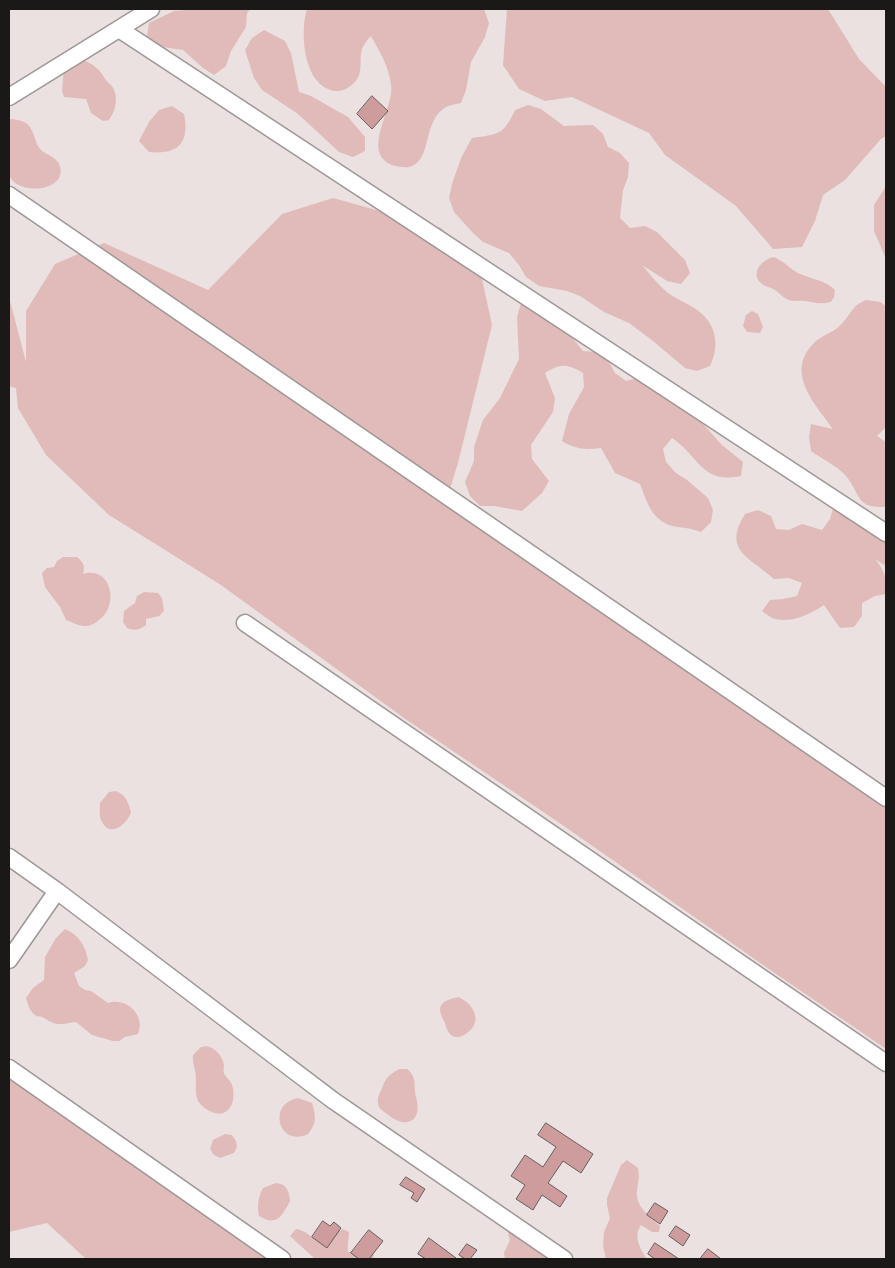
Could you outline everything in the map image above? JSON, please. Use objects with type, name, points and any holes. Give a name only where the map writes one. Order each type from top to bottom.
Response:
[{"type":"street","points":[[9,97],[151,9]]},
{"type":"street","points":[[119,29],[886,533]]},
{"type":"street","points":[[9,195],[886,798]]},
{"type":"street","points":[[245,623],[886,1063]]},
{"type":"street","points":[[9,857],[57,891],[334,1101],[564,1259]]},
{"type":"street","points":[[9,960],[57,891]]},
{"type":"street","points":[[9,1068],[282,1259]]},
{"type":"shaded area","points":[[188,9],[250,9],[247,13],[246,27],[231,51],[226,66],[214,75],[183,50],[156,46],[147,36],[149,23],[174,11]]},
{"type":"shaded area","points":[[307,9],[484,9],[489,23],[485,37],[471,62],[466,90],[461,103],[446,107],[439,113],[434,120],[420,160],[414,165],[400,167],[392,165],[383,159],[379,150],[381,129],[391,95],[391,85],[386,66],[371,36],[362,49],[360,74],[354,83],[341,91],[328,89],[320,84],[313,75],[306,54],[304,29]]},
{"type":"shaded area","points":[[507,9],[828,9],[859,59],[886,87],[886,136],[881,139],[845,180],[823,195],[815,221],[802,247],[773,249],[736,206],[665,155],[649,133],[572,97],[545,101],[519,89],[503,65]]},
{"type":"shaded area","points":[[264,30],[285,41],[291,53],[299,92],[311,96],[348,117],[365,137],[365,151],[353,157],[339,152],[298,114],[262,90],[254,78],[245,50],[252,38]]},
{"type":"shaded area","points":[[82,60],[96,67],[114,90],[116,103],[109,120],[103,121],[91,113],[86,99],[64,97],[62,91],[64,67]]},
{"type":"shaded area","points":[[528,105],[541,109],[564,126],[593,125],[603,134],[608,147],[620,153],[629,163],[628,177],[623,190],[620,218],[630,228],[645,226],[657,232],[685,260],[690,273],[681,284],[667,281],[642,265],[668,293],[696,309],[709,322],[715,340],[713,360],[710,366],[697,371],[685,368],[629,323],[604,312],[580,296],[567,291],[539,286],[526,277],[509,253],[483,242],[454,212],[449,198],[452,184],[461,158],[472,138],[488,136],[499,132],[507,125],[515,110]]},
{"type":"shaded area","points":[[172,106],[184,114],[185,133],[183,140],[174,149],[149,152],[139,141],[149,122],[159,110]]},
{"type":"shaded area","points":[[9,119],[26,123],[31,129],[39,148],[54,158],[59,164],[61,173],[57,181],[50,186],[31,188],[21,186],[13,181],[9,174]]},
{"type":"shaded area","points":[[886,186],[886,259],[874,231],[874,205]]},
{"type":"shaded area","points":[[333,198],[441,228],[480,270],[492,325],[458,463],[448,495],[886,798],[886,1049],[404,718],[221,585],[109,515],[46,455],[18,408],[16,388],[9,386],[9,297],[26,362],[26,311],[55,264],[104,243],[208,290],[282,214]]},
{"type":"shaded area","points":[[774,257],[798,273],[823,282],[835,290],[831,302],[791,301],[763,285],[758,280],[757,272],[765,261]]},
{"type":"shaded area","points":[[866,300],[880,302],[886,306],[886,427],[877,436],[886,442],[886,507],[876,507],[864,503],[843,473],[811,451],[809,437],[811,424],[833,429],[811,399],[802,377],[805,355],[813,344],[839,327],[855,307]]},
{"type":"shaded area","points":[[521,303],[534,304],[566,330],[583,351],[596,352],[608,360],[615,373],[626,381],[641,377],[685,404],[722,445],[743,462],[741,476],[717,476],[709,473],[672,438],[663,449],[666,462],[676,473],[708,498],[713,510],[711,522],[701,532],[673,526],[660,520],[651,510],[640,484],[615,473],[601,448],[580,448],[562,441],[569,414],[584,387],[583,373],[568,366],[560,366],[545,373],[555,398],[553,412],[531,445],[532,459],[549,481],[542,493],[522,511],[494,506],[480,506],[470,496],[465,482],[474,461],[474,447],[483,420],[500,398],[519,359],[517,317]]},
{"type":"shaded area","points":[[752,311],[758,314],[763,327],[760,333],[747,332],[743,326],[746,315]]},
{"type":"shaded area","points":[[845,496],[871,514],[884,534],[887,548],[886,566],[875,559],[885,575],[886,594],[875,596],[862,603],[862,616],[854,627],[840,628],[824,605],[813,612],[795,619],[781,620],[770,617],[762,611],[770,600],[797,596],[802,583],[789,578],[774,579],[742,552],[736,537],[745,514],[758,510],[771,516],[776,529],[789,530],[802,524],[822,530],[830,519],[834,505]]},
{"type":"shaded area","points":[[63,557],[77,557],[83,565],[83,574],[93,573],[100,575],[106,581],[111,596],[109,605],[99,620],[92,624],[82,626],[66,620],[60,607],[45,587],[42,573],[47,568],[54,567],[57,561]]},
{"type":"shaded area","points":[[144,592],[158,593],[162,598],[164,611],[159,616],[146,619],[146,625],[141,628],[135,630],[127,628],[123,622],[124,611],[135,603],[137,596]]},
{"type":"shaded area","points":[[116,791],[126,799],[131,812],[126,821],[118,828],[108,829],[101,820],[100,803],[109,792]]},
{"type":"shaded area","points":[[65,929],[78,937],[87,955],[88,960],[85,966],[74,973],[79,986],[91,991],[108,1003],[115,1002],[128,1005],[137,1015],[140,1027],[138,1034],[125,1037],[119,1041],[113,1041],[92,1035],[76,1022],[56,1024],[36,1016],[28,1006],[26,998],[33,988],[44,980],[45,957],[56,938]]},
{"type":"shaded area","points":[[458,997],[470,1005],[476,1018],[470,1030],[464,1035],[454,1037],[447,1030],[440,1009],[443,1003]]},
{"type":"shaded area","points":[[207,1046],[220,1055],[224,1065],[224,1073],[232,1086],[233,1102],[231,1107],[227,1111],[218,1114],[206,1109],[197,1098],[193,1055],[201,1047]]},
{"type":"shaded area","points":[[9,1067],[286,1259],[86,1259],[47,1223],[9,1232]]},
{"type":"shaded area","points":[[407,1069],[413,1075],[418,1106],[415,1118],[406,1122],[394,1119],[381,1109],[378,1103],[379,1095],[386,1079],[393,1072]]},
{"type":"shaded area","points":[[298,1098],[312,1103],[315,1119],[308,1134],[298,1137],[289,1135],[283,1130],[280,1123],[280,1115],[282,1108],[288,1102]]},
{"type":"shaded area","points":[[225,1134],[232,1135],[237,1147],[234,1153],[220,1158],[214,1155],[210,1149],[213,1140]]},
{"type":"shaded area","points":[[627,1160],[638,1168],[638,1202],[644,1211],[660,1226],[659,1232],[652,1232],[641,1225],[639,1229],[638,1242],[647,1259],[606,1259],[603,1246],[604,1232],[610,1218],[607,1198],[621,1165]]},
{"type":"shaded area","points":[[276,1183],[283,1185],[287,1189],[290,1201],[278,1218],[275,1220],[265,1219],[259,1216],[258,1202],[260,1195],[263,1188]]},
{"type":"shaded area","points":[[510,1228],[555,1259],[505,1259],[504,1253],[510,1240],[508,1234]]},
{"type":"shaded area","points":[[296,1229],[303,1231],[320,1242],[343,1229],[349,1232],[348,1252],[371,1249],[374,1255],[373,1259],[315,1259],[290,1236]]},
{"type":"building","points":[[372,96],[388,111],[372,129],[357,114]]},
{"type":"building","points":[[546,1123],[593,1154],[581,1173],[563,1161],[548,1183],[567,1196],[560,1207],[542,1195],[533,1210],[516,1199],[525,1185],[511,1176],[525,1155],[543,1167],[556,1147],[538,1135]]},
{"type":"building","points":[[406,1177],[425,1189],[417,1202],[411,1198],[414,1193],[400,1185]]},
{"type":"building","points":[[655,1203],[668,1211],[660,1224],[647,1215]]},
{"type":"building","points":[[323,1221],[330,1226],[334,1222],[341,1228],[327,1248],[312,1237]]},
{"type":"building","points":[[676,1226],[690,1235],[683,1246],[669,1236]]},
{"type":"building","points":[[369,1230],[383,1241],[369,1259],[359,1259],[351,1253]]},
{"type":"building","points":[[429,1238],[456,1258],[426,1259],[418,1254]]},
{"type":"building","points":[[655,1243],[679,1259],[655,1259],[648,1254]]},
{"type":"building","points":[[467,1244],[477,1250],[470,1259],[465,1259],[459,1255]]},
{"type":"building","points":[[708,1249],[721,1259],[700,1259]]}]
